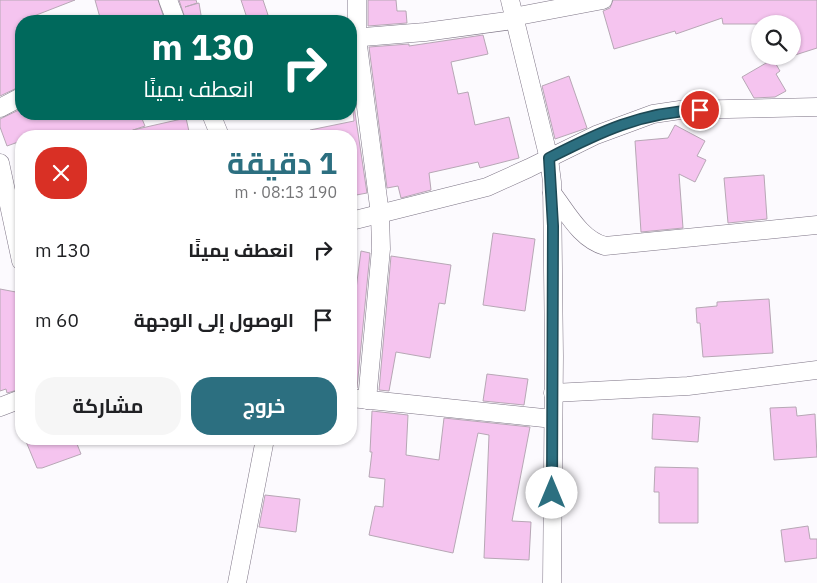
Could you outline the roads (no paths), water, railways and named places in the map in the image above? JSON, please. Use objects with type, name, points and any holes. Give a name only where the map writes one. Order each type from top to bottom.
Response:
[{"type":"street","points":[[168,0],[174,15]]},
{"type":"street","points":[[356,15],[357,0]]},
{"type":"street","points":[[357,38],[425,32],[512,12],[603,0]]},
{"type":"street","points":[[512,12],[549,158],[552,193],[552,583]]},
{"type":"street","points":[[357,58],[380,214],[381,249],[359,399],[553,420]]},
{"type":"street","points":[[0,108],[15,100]]},
{"type":"street","points":[[357,220],[486,186],[596,135],[639,118],[663,112],[817,107]]},
{"type":"street","points":[[0,163],[15,231]]},
{"type":"street","points":[[552,193],[586,237],[605,246],[817,225]]},
{"type":"street","points":[[553,393],[696,386],[817,370]]},
{"type":"street","points":[[0,407],[15,401]]},
{"type":"street","points":[[237,583],[264,445]]}]
